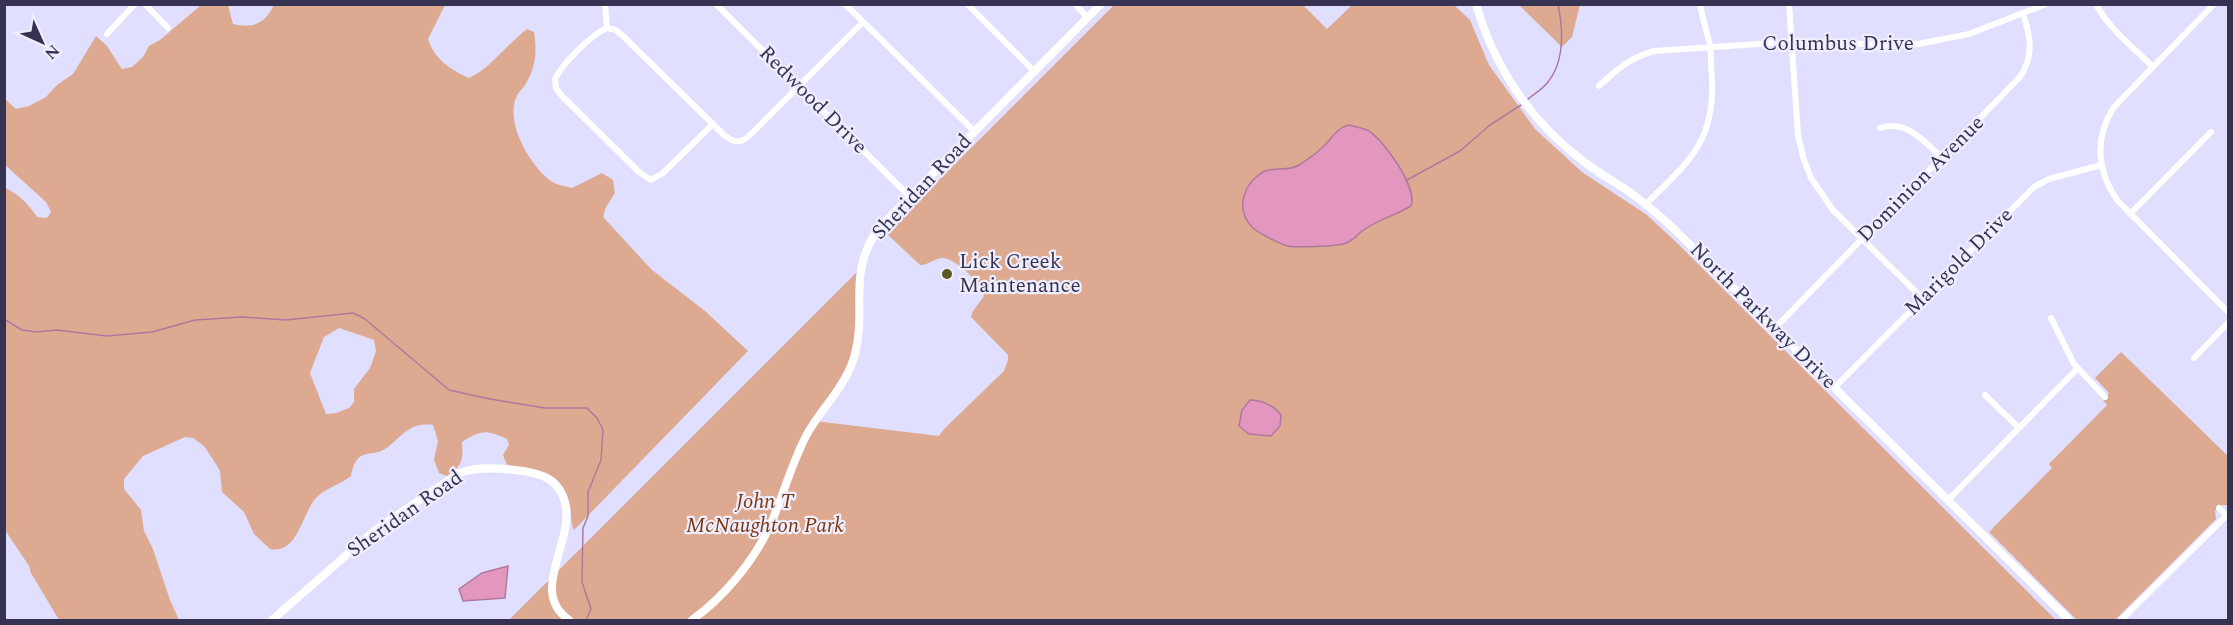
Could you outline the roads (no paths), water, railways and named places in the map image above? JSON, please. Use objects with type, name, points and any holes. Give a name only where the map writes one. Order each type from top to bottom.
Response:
[{"type":"main road","name":"North Parkway Drive","points":[[1476,4],[1497,59],[1523,101],[1543,125],[1569,150],[1646,204],[1674,229],[2069,621]]},
{"type":"street","points":[[106,34],[135,4]]},
{"type":"street","points":[[145,4],[168,28]]},
{"type":"street","points":[[605,4],[607,27]]},
{"type":"street","name":"Redwood Drive","points":[[716,4],[909,196]]},
{"type":"street","points":[[845,4],[974,132]]},
{"type":"street","points":[[967,4],[1034,71]]},
{"type":"street","points":[[1075,4],[1088,18]]},
{"type":"street","name":"Sheridan Road","points":[[692,621],[734,581],[752,557],[769,527],[804,440],[841,386],[853,360],[859,332],[858,282],[866,251],[878,230],[909,196],[1101,4]]},
{"type":"street","points":[[1646,204],[1688,160],[1706,130],[1712,105],[1710,47],[1700,4]]},
{"type":"street","points":[[1789,4],[1798,135],[1804,160],[1815,184],[1827,202],[1923,299]]},
{"type":"street","name":"Columbus Drive","points":[[1599,86],[1638,56],[1660,50],[1827,41],[1894,46],[1918,44],[1969,34],[2046,4]]},
{"type":"street","points":[[2096,4],[2116,32],[2152,67]]},
{"type":"street","points":[[2214,4],[2119,102],[2107,119],[2101,139],[2101,165],[2111,191],[2130,214],[2229,312]]},
{"type":"street","name":"Dominion Avenue","points":[[1775,328],[2013,86],[2024,72],[2030,47],[2023,14]]},
{"type":"street","points":[[607,27],[619,32],[727,138],[737,142],[748,136],[863,22]]},
{"type":"street","points":[[607,27],[595,35],[561,69],[556,76],[555,84],[562,96],[639,172],[651,180],[660,176],[713,124]]},
{"type":"street","points":[[1880,128],[1891,126],[1906,129],[1942,158]]},
{"type":"street","points":[[2130,214],[2211,132]]},
{"type":"street","name":"Marigold Drive","points":[[1835,387],[2034,187],[2049,179],[2101,165]]},
{"type":"street","points":[[2051,318],[2069,357],[2105,397]]},
{"type":"street","points":[[2194,358],[2229,323]]},
{"type":"street","points":[[1948,500],[2078,369]]},
{"type":"street","points":[[1985,395],[2019,428]]},
{"type":"street","name":"Sheridan Road","points":[[272,621],[379,527],[459,473],[490,468],[541,474],[551,480],[560,492],[565,505],[566,525],[553,576],[552,592],[558,610],[569,621]]},
{"type":"street","points":[[2121,621],[2228,515],[2219,508]]},
{"type":"waterway","points":[[1527,100],[1546,85],[1554,74],[1560,55],[1562,34],[1558,4]]},
{"type":"waterway","points":[[1407,180],[1460,151],[1490,125],[1521,105]]},
{"type":"waterway","points":[[4,319],[22,330],[36,332],[57,330],[107,336],[152,332],[195,320],[242,317],[286,320],[353,313],[365,319],[449,390],[545,408],[587,408],[597,418],[603,430],[601,460],[588,492],[588,516],[583,528],[582,582],[591,609],[586,620]]},
{"type":"place","name":"Lick Creek Maintenance","points":[[947,274]]},
{"type":"park label","name":"John T McNaughton Park","points":[[765,514]]}]
